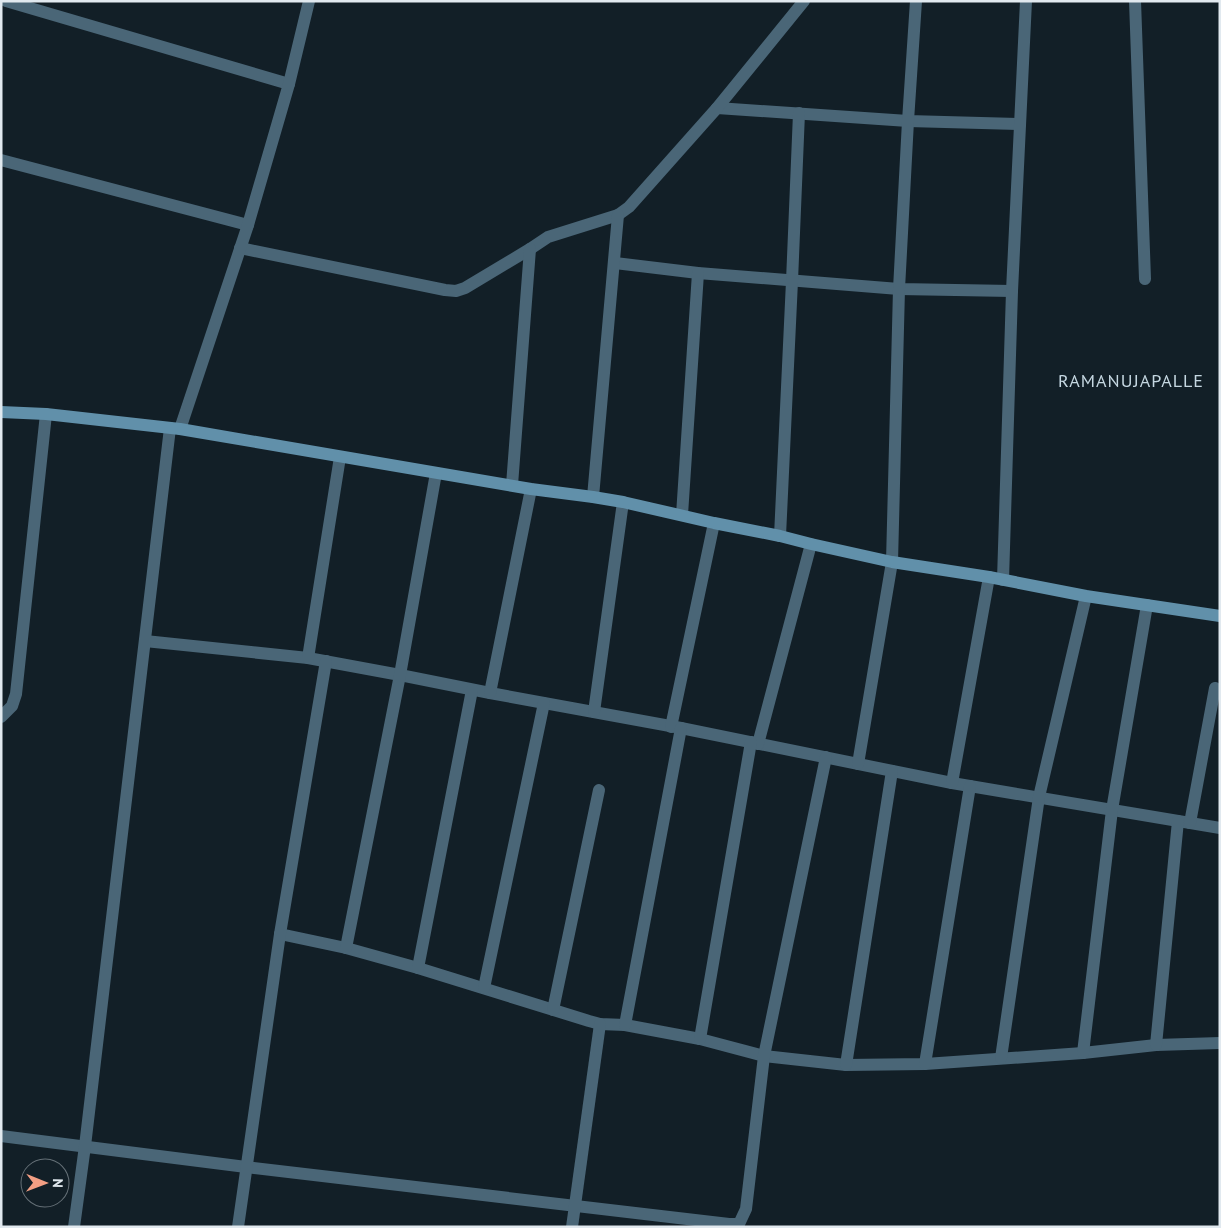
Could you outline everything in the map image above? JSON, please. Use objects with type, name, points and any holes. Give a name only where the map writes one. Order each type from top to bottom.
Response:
[{"type":"street","points":[[6,1],[289,84]]},
{"type":"street","points":[[74,1227],[145,641],[175,428],[248,225],[289,84],[309,1]]},
{"type":"street","points":[[240,248],[446,290],[466,288],[548,237],[618,215],[629,207],[717,108],[804,1]]},
{"type":"street","points":[[858,764],[892,562],[899,289],[916,1]]},
{"type":"street","points":[[1003,580],[1012,291],[1026,1]]},
{"type":"street","points":[[1134,1],[1145,279]]},
{"type":"street","points":[[717,108],[908,121],[1020,124]]},
{"type":"street","points":[[780,536],[799,113]]},
{"type":"street","points":[[1,160],[248,225]]},
{"type":"street","points":[[593,497],[618,215]]},
{"type":"street","points":[[512,485],[530,249]]},
{"type":"street","points":[[615,263],[698,273],[899,289],[1012,291]]},
{"type":"street","points":[[682,515],[698,273]]},
{"type":"street","points":[[1,412],[46,414],[175,428],[531,489],[623,502],[892,562],[989,577],[1086,596],[1220,616]]},
{"type":"street","points":[[1,717],[12,706],[16,694],[46,414]]},
{"type":"street","points":[[308,658],[340,457]]},
{"type":"street","points":[[346,948],[400,675],[436,473]]},
{"type":"street","points":[[490,693],[531,489]]},
{"type":"street","points":[[594,712],[623,502]]},
{"type":"street","points":[[626,1025],[676,727],[714,523]]},
{"type":"street","points":[[700,1039],[755,743],[811,544]]},
{"type":"street","points":[[952,783],[989,577]]},
{"type":"street","points":[[1001,1058],[1039,797],[1086,596]]},
{"type":"street","points":[[1083,1053],[1112,810],[1147,605]]},
{"type":"street","points":[[145,641],[326,661],[676,727],[952,783],[1220,828]]},
{"type":"street","points":[[238,1227],[280,934],[326,661]]},
{"type":"street","points":[[1156,1046],[1184,822],[1215,688]]},
{"type":"street","points":[[418,968],[472,690]]},
{"type":"street","points":[[484,988],[544,703]]},
{"type":"street","points":[[1,1136],[728,1225],[739,1224],[746,1209],[764,1056],[826,757]]},
{"type":"street","points":[[846,1065],[892,771]]},
{"type":"street","points":[[925,1064],[970,786]]},
{"type":"street","points":[[553,1010],[599,790]]},
{"type":"street","points":[[280,934],[346,948],[418,968],[600,1024],[626,1025],[700,1039],[764,1056],[846,1065],[925,1064],[1156,1046],[1220,1043]]},
{"type":"street","points":[[572,1227],[600,1024]]},
{"type":"district","name":"RAMANUJAPALLE","points":[[1131,380]]}]
